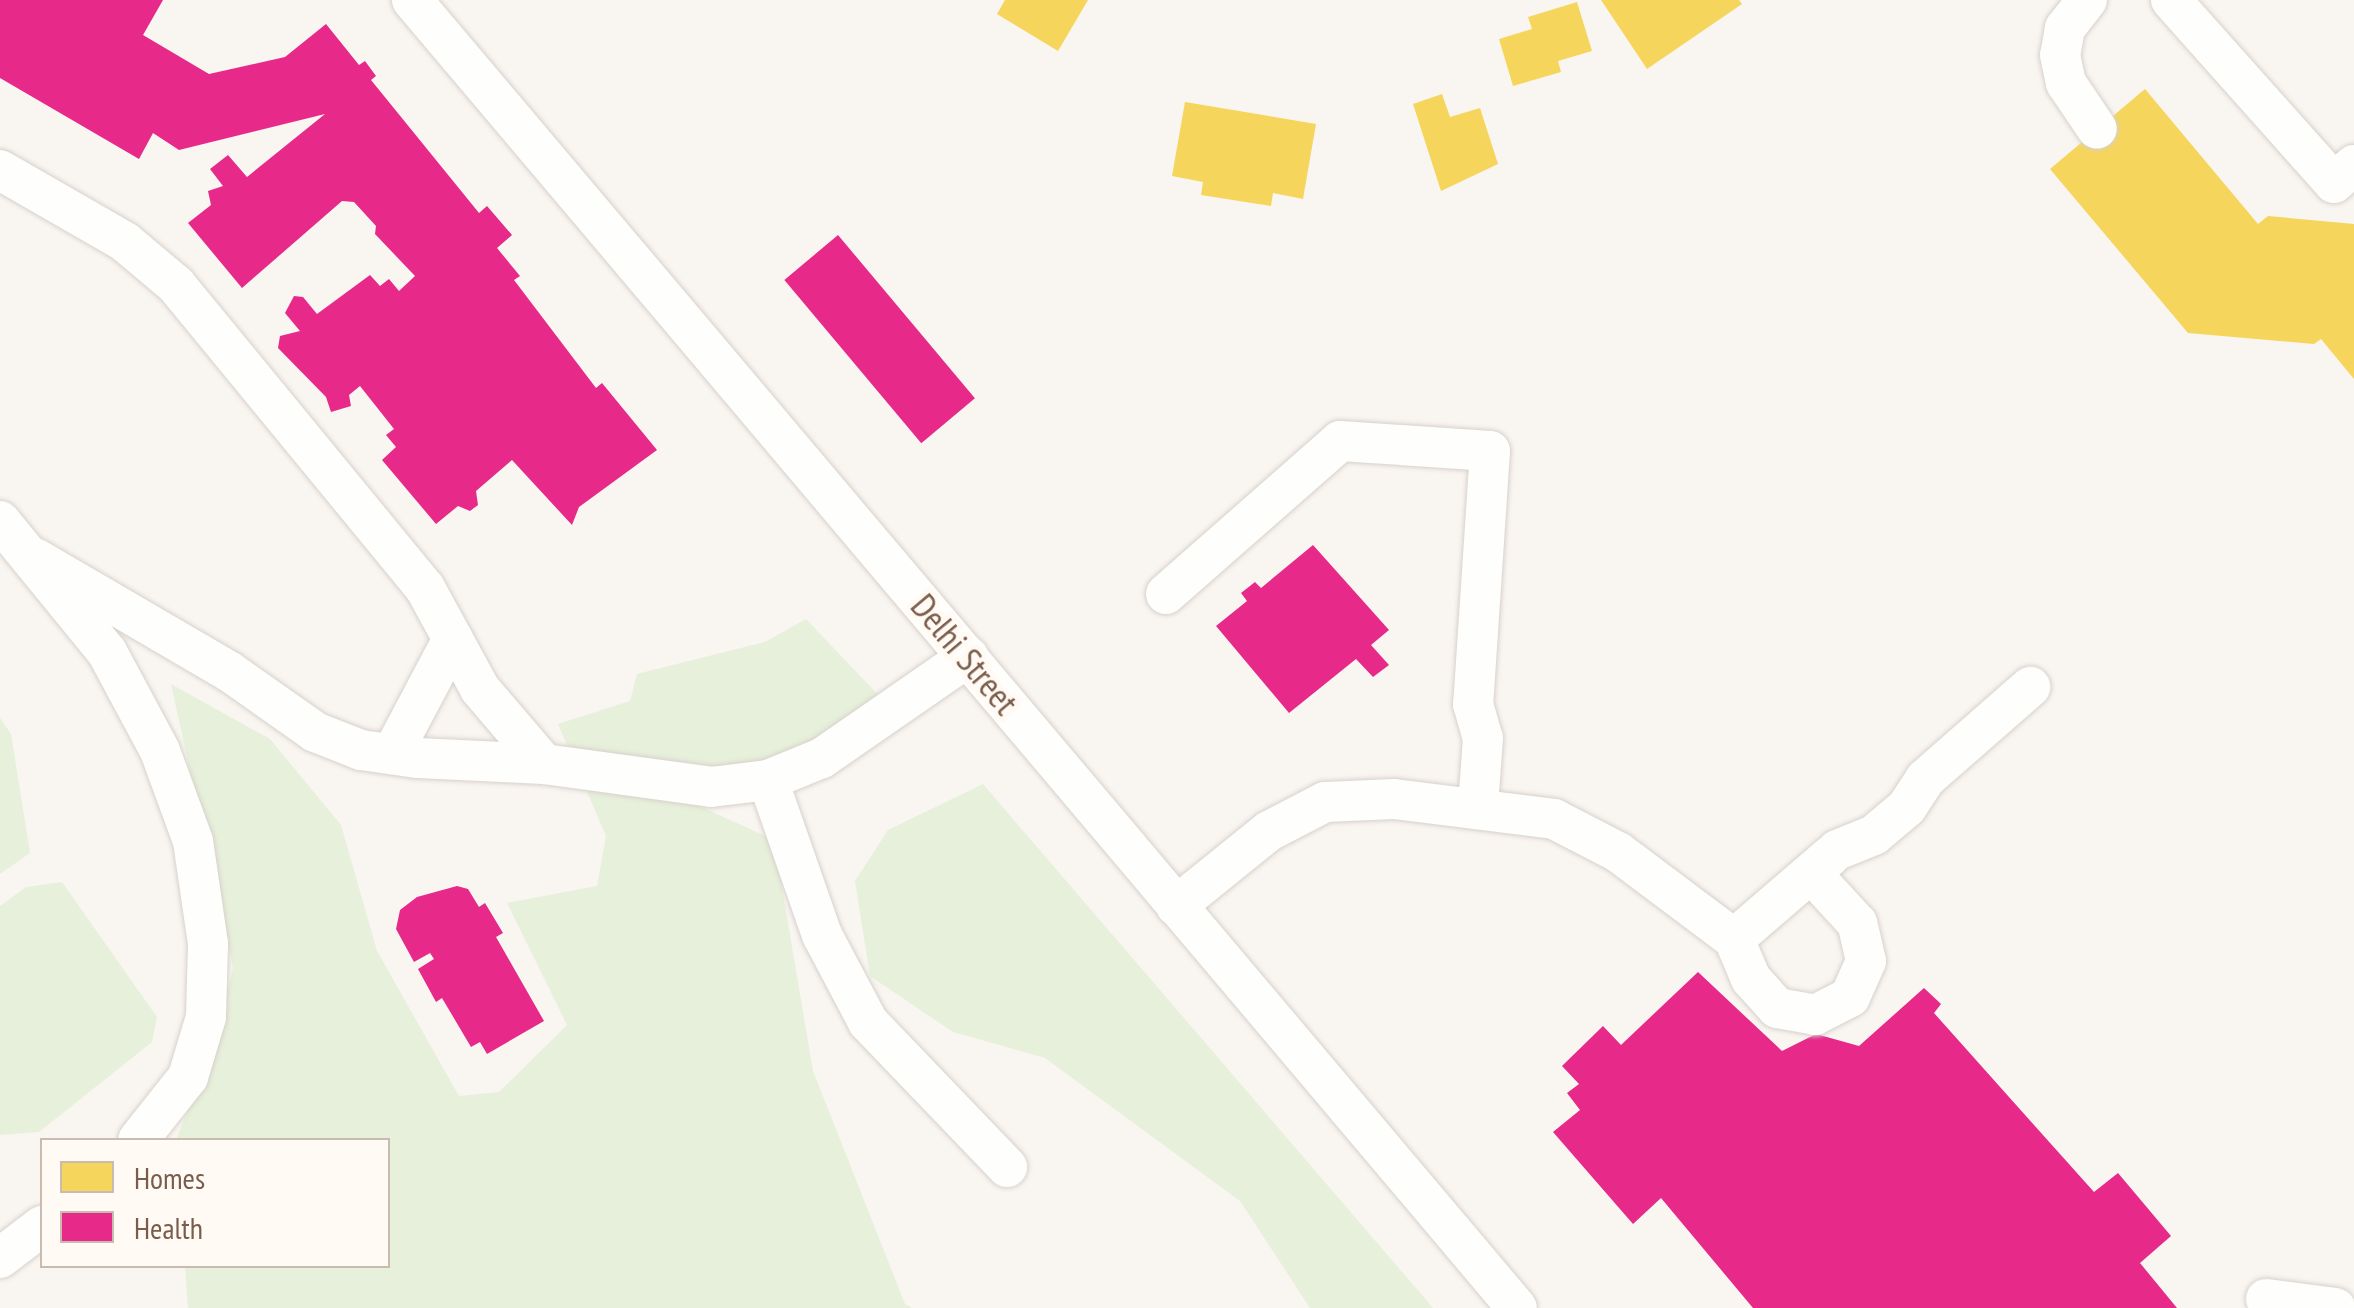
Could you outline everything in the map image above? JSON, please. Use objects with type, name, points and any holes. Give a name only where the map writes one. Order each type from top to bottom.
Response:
[{"type":"street","name":"Delhi Street","points":[[412,0],[1517,1308]]},
{"type":"street","points":[[2087,0],[2064,28],[2060,55],[2066,83],[2098,130]]},
{"type":"street","points":[[2171,0],[2334,183],[2354,165]]},
{"type":"street","points":[[0,170],[126,242],[176,285],[425,588],[480,690],[544,764]]},
{"type":"street","points":[[1166,594],[1340,440],[1490,451],[1473,704],[1458,736],[1465,805]]},
{"type":"street","points":[[0,521],[35,558],[106,652],[160,751],[193,841],[208,944],[206,1017],[188,1077],[140,1138]]},
{"type":"street","points":[[35,558],[230,672],[315,732],[392,754],[544,764],[710,787],[768,780],[822,758],[968,657]]},
{"type":"street","points":[[392,754],[453,639]]},
{"type":"street","points":[[1734,938],[1824,862],[1863,812],[1890,788],[1925,779],[2030,687]]},
{"type":"street","points":[[768,780],[822,936],[868,1022],[1007,1167]]},
{"type":"street","points":[[1176,906],[1269,830],[1325,802],[1465,805],[1554,819],[1618,852],[1734,938],[1750,979],[1776,1008],[1815,1015],[1850,997],[1861,980],[1865,942],[1824,862]]},
{"type":"street","points":[[0,1258],[40,1228]]},
{"type":"street","points":[[2266,1299],[2334,1308]]},
{"type":"green space","points":[[806,619],[884,701],[695,804],[774,840],[813,1071],[905,1304],[912,1308],[188,1308],[185,1268],[390,1268],[390,1138],[177,1138],[215,1040],[233,968],[171,684],[270,739],[341,825],[377,951],[459,1096],[499,1092],[567,1025],[507,903],[597,886],[606,836],[558,724],[630,701],[637,674],[765,642]]},
{"type":"green space","points":[[0,718],[11,734],[30,853],[0,874]]},
{"type":"green space","points":[[983,784],[1433,1308],[1310,1308],[1240,1201],[1045,1058],[953,1032],[870,976],[855,881],[888,830]]},
{"type":"green space","points":[[62,882],[157,1017],[152,1042],[39,1132],[0,1135],[0,906],[26,887]]},
{"type":"building: Homes","points":[[1005,0],[1088,0],[1058,51],[997,14]]},
{"type":"building: Homes","points":[[1601,0],[1739,0],[1742,4],[1647,69]]},
{"type":"building: Homes","points":[[1577,2],[1592,51],[1558,61],[1561,72],[1513,86],[1499,39],[1532,29],[1528,17]]},
{"type":"building: Homes","points":[[2145,89],[2258,224],[2268,216],[2354,224],[2354,379],[2321,339],[2314,344],[2188,333],[2050,169]]},
{"type":"building: Homes","points":[[1442,94],[1450,117],[1480,108],[1498,164],[1441,191],[1413,104]]},
{"type":"building: Homes","points":[[1185,102],[1316,124],[1303,199],[1273,193],[1271,206],[1201,195],[1203,182],[1172,176]]},
{"type":"building: Health","points":[[0,0],[163,0],[143,35],[209,74],[285,57],[326,24],[359,65],[365,61],[376,76],[371,80],[479,213],[487,206],[512,235],[497,248],[520,276],[514,280],[596,388],[602,383],[657,450],[579,507],[572,525],[512,460],[476,491],[478,505],[470,511],[458,506],[436,524],[382,460],[396,447],[386,435],[394,429],[360,386],[349,395],[351,406],[331,412],[326,397],[278,348],[280,336],[300,331],[285,313],[294,296],[303,297],[317,314],[370,275],[380,286],[389,279],[399,291],[415,276],[375,234],[376,226],[354,202],[342,201],[242,288],[188,223],[211,205],[208,191],[223,186],[210,169],[228,155],[247,177],[325,114],[179,150],[153,133],[139,159],[0,78]]},
{"type":"building: Health","points":[[838,235],[975,398],[921,443],[784,280]]},
{"type":"building: Health","points":[[1313,545],[1389,630],[1371,645],[1389,665],[1373,677],[1356,659],[1289,713],[1216,626],[1247,601],[1241,593],[1255,582],[1261,588]]},
{"type":"building: Health","points":[[457,886],[468,889],[479,907],[485,903],[503,933],[496,937],[544,1021],[487,1054],[480,1042],[471,1047],[442,998],[436,1002],[418,969],[434,959],[430,953],[414,962],[396,929],[400,910],[417,897]]},
{"type":"building: Health","points":[[1698,972],[1782,1051],[1816,1034],[1859,1046],[1924,988],[1941,1004],[1934,1013],[2094,1192],[2118,1173],[2171,1236],[2140,1263],[2177,1308],[1753,1308],[1661,1198],[1633,1224],[1553,1132],[1580,1110],[1567,1093],[1579,1084],[1562,1066],[1603,1026],[1621,1045]]}]
